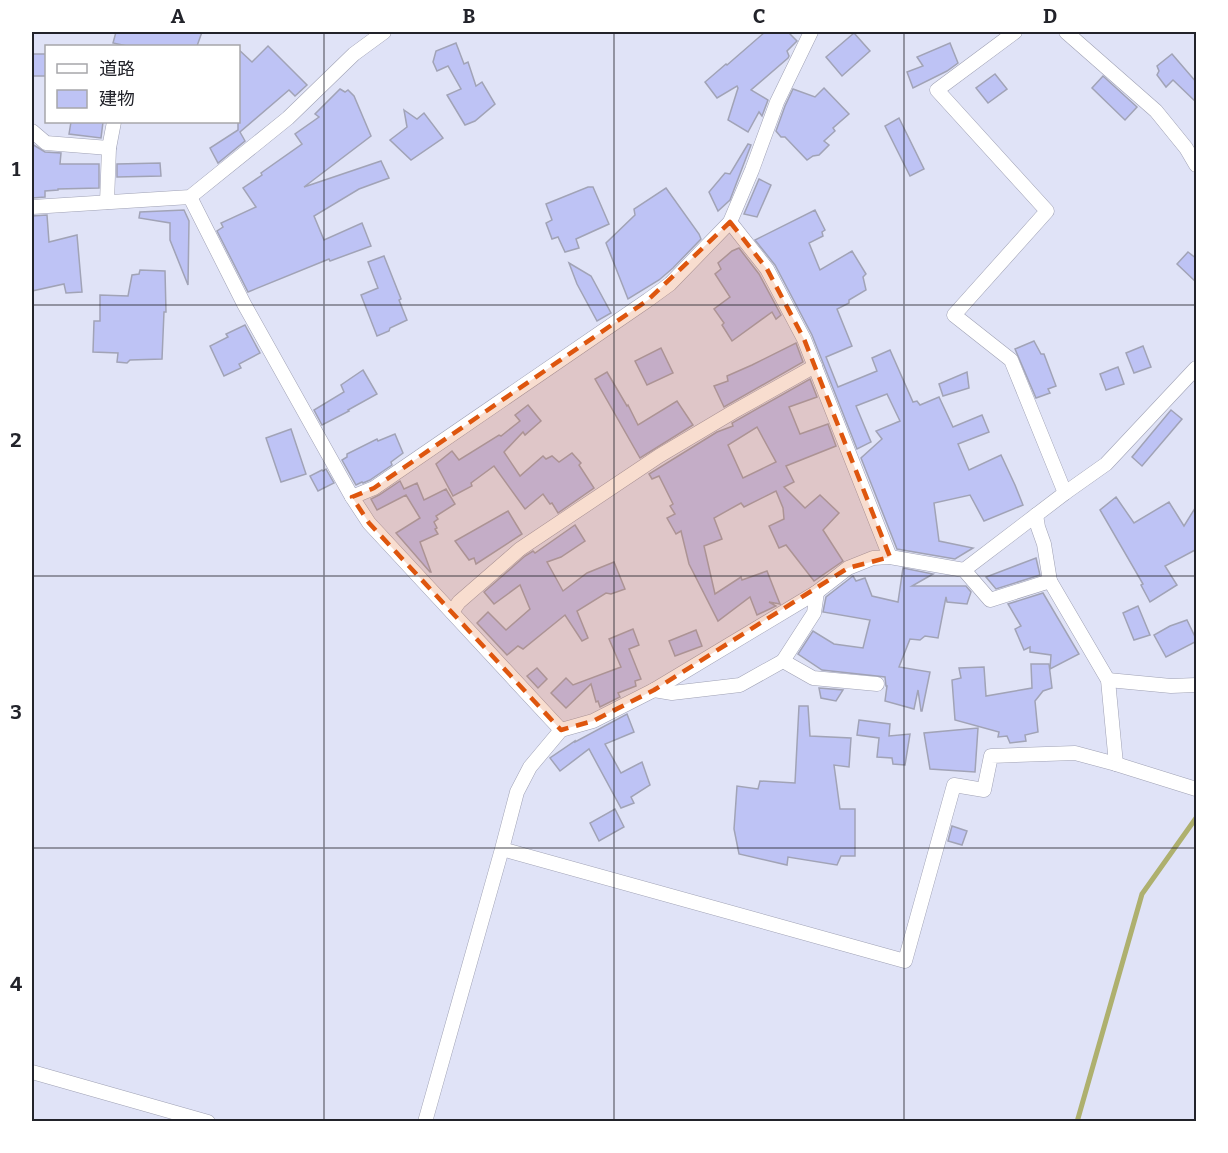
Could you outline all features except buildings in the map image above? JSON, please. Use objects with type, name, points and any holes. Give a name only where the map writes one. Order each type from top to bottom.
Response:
[{"type":"street","points":[[32,207],[190,197],[288,118],[354,54],[384,32]]},
{"type":"street","points":[[352,497],[374,488],[669,284],[730,222],[777,102],[811,32]]},
{"type":"street","points":[[1015,32],[937,90],[1047,211],[954,315],[1011,360],[1065,493]]},
{"type":"street","points":[[1066,32],[1156,111],[1197,165]]},
{"type":"street","points":[[107,202],[109,148],[114,123]]},
{"type":"street","points":[[32,131],[46,143],[109,148]]},
{"type":"street","points":[[190,197],[244,304],[352,497],[369,523],[561,730]]},
{"type":"street","points":[[730,222],[767,269],[804,339],[890,557]]},
{"type":"street","points":[[452,612],[459,602],[520,549],[659,456],[733,411],[815,366]]},
{"type":"street","points":[[964,570],[1106,464],[1197,368]]},
{"type":"street","points":[[1036,515],[1044,544],[1050,581],[1108,680],[1116,764]]},
{"type":"street","points":[[425,1122],[517,792],[530,767],[561,730],[593,721],[654,690],[817,592],[848,568],[873,558],[890,557],[964,570],[990,600],[1050,581]]},
{"type":"street","points":[[654,690],[672,693],[740,685],[783,662],[814,614],[817,592]]},
{"type":"street","points":[[783,662],[813,678],[877,684]]},
{"type":"street","points":[[1108,680],[1171,686],[1197,685]]},
{"type":"street","points":[[502,849],[905,961],[954,785],[984,790],[992,756],[1075,753],[1197,789]]},
{"type":"street","points":[[32,1072],[162,1115],[208,1122]]},
{"type":"highlighted area","points":[[730,222],[767,269],[804,339],[890,557],[848,568],[654,690],[593,721],[561,730],[369,523],[352,497],[374,488],[648,300]]},
{"type":"waterway","points":[[1077,1122],[1142,894],[1196,818]]}]
